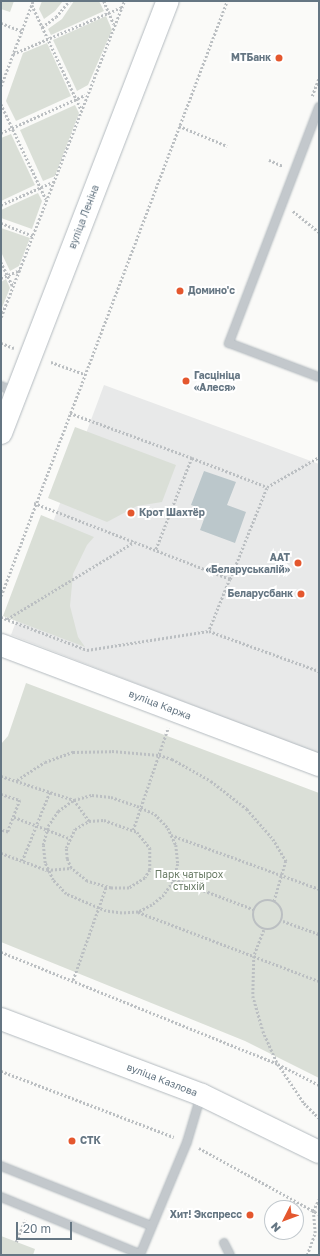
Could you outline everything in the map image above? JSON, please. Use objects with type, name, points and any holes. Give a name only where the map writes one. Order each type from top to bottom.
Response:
[{"type":"main road","name":"вуліца Леніна","points":[[1,433],[9,389],[168,1]]},
{"type":"main road","name":"вуліца Каржа","points":[[1,645],[319,765]]},
{"type":"main road","name":"вуліца Казлова","points":[[1,1019],[202,1095],[319,1152]]},
{"type":"lane","points":[[319,107],[229,343],[319,377]]},
{"type":"lane","points":[[1,1197],[140,1254],[187,1142],[202,1095]]},
{"type":"lane","points":[[1,1166],[152,1226]]},
{"type":"lane","points":[[224,1244],[230,1255]]},
{"type":"path","points":[[1,86],[33,1]]},
{"type":"path","points":[[42,27],[56,17],[69,1]]},
{"type":"path","points":[[104,1],[115,25]]},
{"type":"path","points":[[1,317],[86,95],[124,1]]},
{"type":"path","points":[[1,596],[34,503],[70,413],[227,1]]},
{"type":"path","points":[[32,5],[81,109]]},
{"type":"path","points":[[13,54],[122,7]]},
{"type":"path","points":[[1,24],[22,31]]},
{"type":"path","points":[[1,133],[86,95]]},
{"type":"path","points":[[1,104],[46,200]]},
{"type":"path","points":[[179,126],[227,146]]},
{"type":"path","points":[[1,205],[53,182]]},
{"type":"path","points":[[282,202],[319,232]]},
{"type":"path","points":[[1,223],[33,236]]},
{"type":"path","points":[[1,262],[13,288]]},
{"type":"path","points":[[1,278],[20,270]]},
{"type":"path","points":[[1,343],[14,348]]},
{"type":"path","points":[[50,361],[84,374]]},
{"type":"path","points":[[70,413],[267,487]]},
{"type":"path","points":[[209,631],[267,487],[319,457]]},
{"type":"path","points":[[156,550],[192,458]]},
{"type":"path","points":[[34,503],[230,579]]},
{"type":"path","points":[[7,620],[134,542]]},
{"type":"path","points":[[1,617],[87,650],[209,631],[319,671]]},
{"type":"path","points":[[133,830],[170,725]]},
{"type":"path","points":[[18,780],[45,762],[73,752],[112,751],[159,755],[211,781],[247,809],[273,839],[286,861],[284,876],[274,902]]},
{"type":"path","points":[[1,776],[18,780],[74,800],[89,821]]},
{"type":"path","points":[[22,861],[50,791]]},
{"type":"path","points":[[1,794],[20,800],[8,832],[1,830]]},
{"type":"path","points":[[92,795],[111,796],[140,808],[154,814],[171,834],[176,845],[178,864],[174,879],[164,895],[152,905],[138,912],[122,913],[99,908],[66,894],[52,880],[47,870],[43,845],[47,829],[58,811],[74,800],[92,795]]},
{"type":"path","points":[[14,817],[69,838]]},
{"type":"path","points":[[104,820],[133,830],[145,839],[150,848],[150,870],[145,878],[129,888],[106,887],[79,876],[71,868],[66,848],[69,838],[75,829],[89,821],[104,820]]},
{"type":"path","points":[[171,834],[319,889]]},
{"type":"path","points":[[1,852],[47,870],[71,868]]},
{"type":"path","points":[[174,879],[255,910]]},
{"type":"path","points":[[73,980],[106,887]]},
{"type":"path","points":[[261,902],[274,902],[283,910],[283,921],[277,928],[264,930],[256,923],[255,910],[261,902]]},
{"type":"path","points":[[138,912],[319,981]]},
{"type":"path","points":[[283,921],[319,934]]},
{"type":"path","points":[[264,930],[254,956],[253,996],[263,1031],[278,1064],[304,1103],[319,1118]]},
{"type":"path","points":[[1,952],[278,1064],[319,1085]]},
{"type":"path","points":[[1,1071],[187,1142],[319,1214]]},
{"type":"path","points":[[307,1255],[315,1233],[313,1211],[319,1199]]},
{"type":"path","points":[[16,1242],[30,1208]]},
{"type":"shaded area","points":[[104,385],[319,464],[319,754],[11,635]]},
{"type":"shaded area","points":[[204,471],[236,482],[227,505],[246,512],[235,543],[200,530],[207,511],[191,505]]},
{"type":"green space","points":[[1,1],[14,1],[10,12],[1,9]]},
{"type":"green space","points":[[42,1],[63,1],[55,11],[44,19],[39,9]]},
{"type":"green space","points":[[74,1],[99,1],[104,11],[51,35],[48,29],[62,19]]},
{"type":"green space","points":[[106,16],[112,30],[88,85],[77,91],[53,40]]},
{"type":"green space","points":[[47,43],[71,96],[16,121],[6,101],[23,53]]},
{"type":"green space","points":[[75,105],[79,113],[55,176],[43,181],[20,130]]},
{"type":"green space","points":[[11,134],[35,185],[1,201],[1,138]]},
{"type":"green space","points":[[38,193],[42,201],[32,229],[1,218],[1,210]]},
{"type":"green space","points":[[1,228],[30,238],[19,266],[10,271],[1,252]]},
{"type":"green space","points":[[6,279],[10,288],[1,310],[1,282]]},
{"type":"green space","points":[[75,427],[176,465],[162,502],[137,506],[107,522],[48,498]]},
{"type":"green space","points":[[41,515],[94,537],[87,545],[73,574],[70,606],[78,637],[85,647],[3,616]]},
{"type":"green space","name":"Парк чатырох стыхій","points":[[26,683],[319,793],[319,1078],[245,1041],[1,942],[1,744],[8,736]]},
{"type":"green space","points":[[1,1236],[35,1249],[33,1255],[1,1255]]},
{"type":"place","name":"МТБанк","points":[[279,58]]},
{"type":"place","name":"Домино'c","points":[[180,291]]},
{"type":"place","name":"Гасцініца «Алеся»","points":[[186,381]]},
{"type":"place","name":"Крот Шахтёр","points":[[131,513]]},
{"type":"place","name":"ААТ «Беларуськалій»","points":[[298,563]]},
{"type":"place","name":"Беларусбанк","points":[[301,594]]},
{"type":"place","name":"СТК","points":[[72,1141]]},
{"type":"place","name":"Хит! Экспресс","points":[[250,1215]]}]
